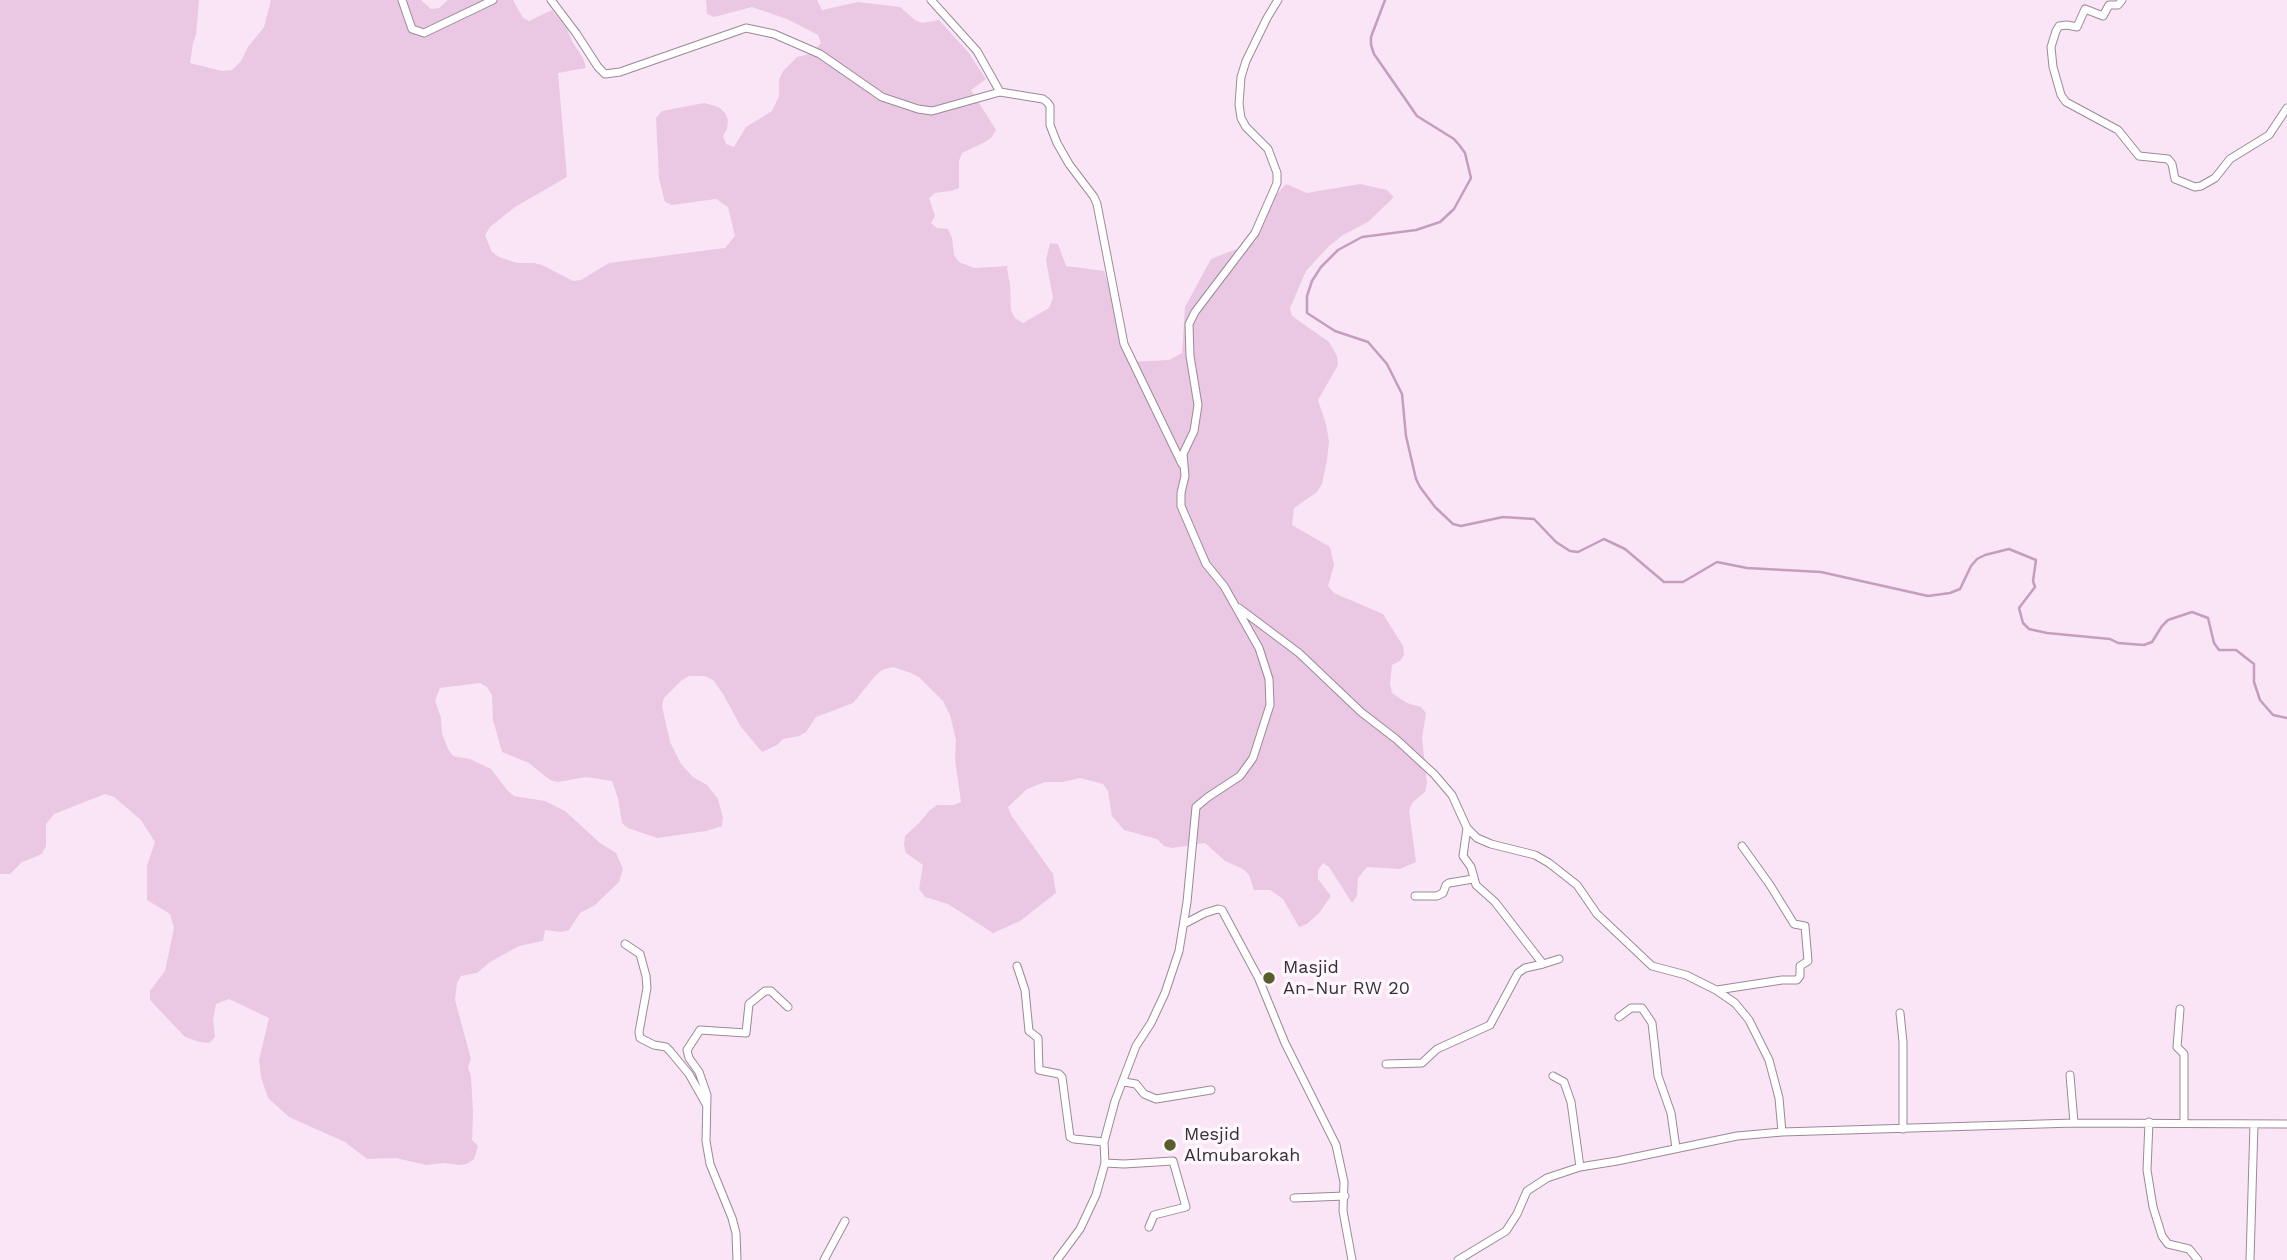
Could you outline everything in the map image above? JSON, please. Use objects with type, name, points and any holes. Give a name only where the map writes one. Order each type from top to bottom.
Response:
[{"type":"street","points":[[402,0],[412,29],[425,33],[493,0]]},
{"type":"street","points":[[551,0],[605,74],[620,72],[746,28],[774,34],[820,54],[882,97],[918,109],[932,111],[1000,92],[1043,99],[1049,103],[1050,125],[1057,143],[1097,204],[1125,344],[1184,468]]},
{"type":"street","points":[[931,0],[977,51],[1000,92]]},
{"type":"street","points":[[1057,1260],[1080,1229],[1096,1195],[1105,1163],[1104,1142],[1115,1101],[1136,1046],[1151,1023],[1165,993],[1179,951],[1196,807],[1208,796],[1241,776],[1253,758],[1270,705],[1269,679],[1259,648],[1224,586],[1206,564],[1181,506],[1181,493],[1185,476],[1184,454],[1194,431],[1198,405],[1190,356],[1189,324],[1195,312],[1255,233],[1277,183],[1277,173],[1268,149],[1246,127],[1238,104],[1246,61],[1278,0]]},
{"type":"street","points":[[2122,0],[2116,6],[2108,5],[2103,16],[2085,9],[2077,27],[2063,24],[2059,26],[2051,47],[2053,67],[2061,95],[2066,102],[2118,130],[2139,156],[2168,159],[2172,164],[2175,179],[2195,187],[2201,186],[2215,178],[2230,159],[2269,135],[2287,108]]},
{"type":"street","points":[[1236,606],[1299,653],[1347,699],[1396,738],[1434,774],[1452,795],[1467,828],[1483,841],[1535,855],[1563,873],[1577,886],[1597,914],[1652,966],[1686,975],[1716,990],[1743,1011],[1761,1040],[1776,1081],[1782,1132]]},
{"type":"street","points":[[1467,828],[1463,856],[1471,867],[1473,879],[1499,906],[1543,964]]},
{"type":"street","points":[[1716,990],[1797,980],[1800,966],[1808,961],[1805,926],[1794,924],[1742,846]]},
{"type":"street","points":[[1415,896],[1437,896],[1443,893],[1449,883],[1473,879]]},
{"type":"street","points":[[1184,924],[1218,909],[1224,913],[1258,977],[1286,1043],[1336,1145],[1345,1196],[1343,1211],[1352,1260]]},
{"type":"street","points":[[625,944],[640,954],[646,976],[647,988],[640,1038],[670,1051],[690,1073],[707,1105]]},
{"type":"street","points":[[1385,1064],[1422,1063],[1437,1049],[1490,1025],[1518,973],[1525,968],[1559,959]]},
{"type":"street","points":[[1017,966],[1025,990],[1029,1031],[1038,1038],[1039,1070],[1062,1077],[1070,1137],[1104,1142]]},
{"type":"street","points":[[737,1260],[736,1233],[732,1218],[710,1164],[706,1141],[707,1105],[704,1086],[687,1050],[698,1032],[703,1030],[746,1033],[749,1004],[768,990],[788,1007]]},
{"type":"street","points":[[1619,1017],[1631,1008],[1642,1008],[1652,1023],[1658,1076],[1671,1113],[1676,1148]]},
{"type":"street","points":[[2180,1009],[2177,1047],[2184,1054],[2184,1122]]},
{"type":"street","points":[[1900,1013],[1903,1042],[1903,1129]]},
{"type":"street","points":[[2070,1074],[2074,1123]]},
{"type":"street","points":[[1553,1076],[1564,1082],[1571,1102],[1580,1167]]},
{"type":"street","points":[[1124,1082],[1136,1084],[1144,1094],[1156,1099],[1211,1090]]},
{"type":"street","points":[[2149,1122],[2147,1170],[2153,1207],[2162,1236],[2168,1244],[2189,1249],[2198,1260]]},
{"type":"street","points":[[1458,1260],[1506,1231],[1527,1191],[1547,1178],[1580,1167],[1737,1136],[1782,1132],[2074,1123],[2287,1124]]},
{"type":"street","points":[[2250,1260],[2254,1124]]},
{"type":"street","points":[[1105,1163],[1173,1161],[1186,1207],[1154,1215],[1149,1227]]},
{"type":"street","points":[[1294,1198],[1345,1196]]},
{"type":"street","points":[[824,1260],[845,1221]]},
{"type":"shaded area","points":[[0,0],[199,0],[190,63],[222,71],[232,70],[241,61],[264,27],[271,0],[421,0],[431,9],[439,8],[448,0],[513,0],[523,18],[529,21],[552,10],[567,29],[586,68],[558,73],[567,177],[515,207],[490,227],[485,235],[492,252],[499,257],[517,263],[542,265],[573,281],[581,280],[609,263],[725,248],[735,236],[728,207],[716,199],[672,205],[665,202],[659,179],[656,118],[662,111],[704,103],[719,107],[728,120],[723,136],[726,144],[734,147],[746,127],[772,111],[779,96],[779,80],[783,71],[797,57],[810,54],[821,43],[818,35],[787,19],[752,7],[714,17],[707,14],[706,0],[817,0],[822,10],[858,2],[900,7],[922,23],[939,20],[968,52],[986,79],[971,90],[996,130],[985,142],[962,153],[959,161],[959,188],[935,193],[929,198],[935,216],[931,223],[937,228],[948,229],[954,255],[959,262],[974,268],[1008,266],[1011,310],[1015,318],[1023,323],[1049,308],[1053,298],[1046,260],[1050,243],[1058,244],[1066,266],[1104,271],[1120,343],[1128,362],[1169,360],[1182,353],[1185,307],[1211,259],[1255,242],[1276,195],[1286,184],[1307,193],[1360,184],[1387,190],[1394,197],[1368,222],[1329,246],[1306,271],[1290,308],[1292,316],[1329,342],[1337,356],[1338,365],[1318,400],[1329,441],[1322,484],[1317,492],[1294,508],[1292,525],[1330,547],[1334,565],[1328,586],[1334,593],[1383,614],[1403,646],[1404,655],[1392,665],[1392,693],[1407,703],[1421,707],[1426,713],[1422,738],[1427,783],[1425,792],[1413,802],[1409,810],[1416,862],[1400,869],[1367,867],[1358,878],[1357,896],[1352,903],[1329,867],[1323,863],[1318,870],[1318,879],[1331,896],[1320,912],[1307,924],[1299,927],[1283,899],[1270,890],[1254,890],[1249,875],[1243,869],[1225,861],[1205,843],[1172,848],[1164,846],[1157,839],[1124,830],[1112,816],[1108,791],[1103,784],[1080,778],[1045,782],[1027,789],[1008,807],[1053,874],[1056,893],[1020,921],[993,933],[948,904],[925,897],[919,889],[923,865],[906,853],[905,836],[930,810],[937,805],[954,805],[961,802],[955,759],[956,740],[950,715],[943,701],[919,677],[911,673],[893,667],[882,670],[853,703],[816,717],[806,732],[783,739],[762,752],[741,727],[713,680],[705,676],[689,676],[681,681],[664,698],[662,706],[670,742],[681,764],[693,777],[707,785],[718,799],[723,818],[722,826],[657,838],[628,828],[622,823],[612,781],[586,777],[558,782],[550,780],[529,763],[502,752],[493,720],[492,695],[487,687],[480,683],[440,688],[435,701],[441,718],[442,733],[453,756],[470,759],[491,769],[514,796],[545,801],[565,811],[600,843],[616,853],[623,869],[619,882],[595,905],[580,913],[569,930],[545,930],[543,941],[519,946],[490,962],[477,973],[461,976],[457,983],[455,1000],[471,1059],[468,1067],[473,1112],[472,1140],[478,1146],[474,1159],[467,1164],[426,1165],[396,1158],[367,1159],[345,1142],[289,1117],[268,1098],[261,1077],[259,1060],[269,1018],[229,999],[216,1004],[213,1020],[215,1037],[209,1043],[200,1042],[185,1037],[150,1000],[150,991],[165,971],[174,928],[170,914],[147,900],[147,866],[155,842],[141,820],[114,797],[105,794],[54,814],[46,824],[46,846],[42,854],[22,862],[10,874],[0,874]]},
{"type":"waterway","points":[[1385,0],[1371,37],[1374,54],[1417,116],[1454,139],[1460,146],[1465,153],[1471,178],[1454,209],[1440,222],[1416,230],[1362,237],[1338,250],[1321,267],[1312,281],[1307,296],[1307,313],[1335,331],[1368,342],[1387,364],[1402,394],[1406,436],[1416,479],[1435,507],[1453,524],[1461,526],[1503,517],[1534,519],[1556,542],[1570,551],[1578,552],[1604,539],[1625,549],[1664,582],[1683,582],[1717,562],[1747,568],[1821,572],[1928,596],[1960,589],[1977,559],[2009,549],[2036,560],[2033,581],[2035,587],[2019,608],[2023,623],[2029,629],[2144,645],[2152,642],[2168,620],[2192,612],[2208,618],[2214,643],[2219,650],[2236,650],[2254,664],[2254,682],[2260,700],[2273,715],[2287,718]]},
{"type":"place","name":"Masjid An-Nur RW 20","points":[[1269,978]]},
{"type":"place","name":"Mesjid Almubarokah","points":[[1170,1145]]}]
